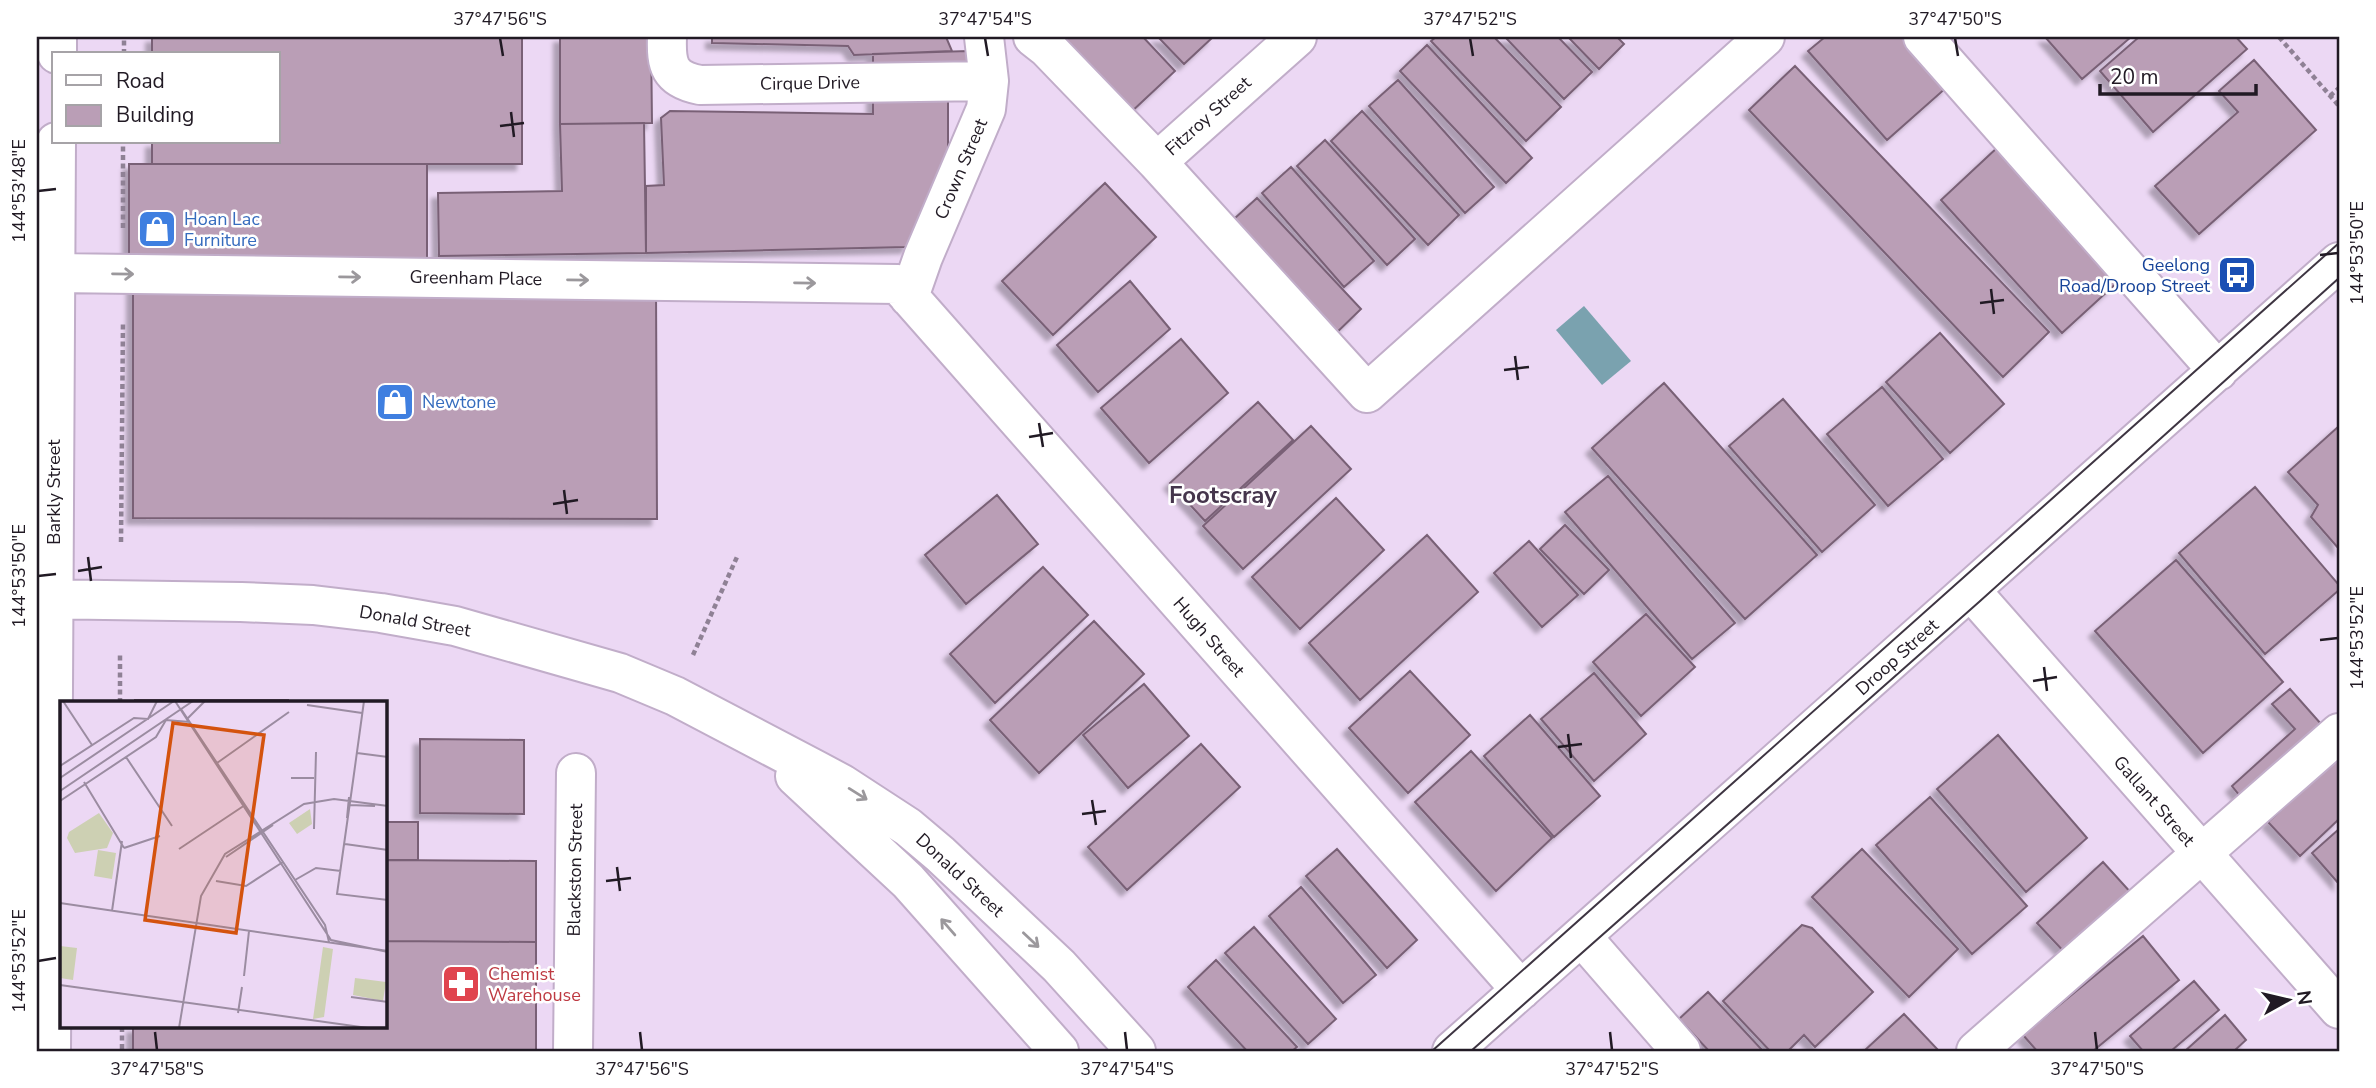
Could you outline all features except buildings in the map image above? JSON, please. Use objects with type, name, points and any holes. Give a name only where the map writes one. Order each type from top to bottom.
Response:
[{"type":"street","name":"Cirque Drive","points":[[667,37],[671,71],[677,78],[700,85],[989,81]]},
{"type":"street","name":"Crown Street","points":[[904,290],[923,257],[986,109],[989,81],[984,37]]},
{"type":"street","name":"Fitzroy Street","points":[[1033,37],[1047,48],[1157,162],[1297,37]]},
{"type":"street","points":[[1157,162],[1367,393],[1765,37]]},
{"type":"street","points":[[1923,37],[2218,371]]},
{"type":"street","name":"Barkly Street","points":[[51,1051],[46,600],[49,250],[56,144]]},
{"type":"street","name":"Greenham Place","points":[[49,250],[123,274],[904,290]]},
{"type":"street","name":"Droop Street","points":[[1452,1051],[2339,262]]},
{"type":"street","name":"Hugh Street","points":[[904,290],[1521,990]]},
{"type":"street","name":"Gallant Street","points":[[1971,591],[2339,1009]]},
{"type":"street","name":"Donald Street","points":[[46,600],[241,602],[313,605],[381,613],[455,626],[620,673],[675,696],[842,784],[920,837],[1059,967],[1136,1051]]},
{"type":"street","points":[[1976,1051],[2339,733]]},
{"type":"street","name":"Donald Street","points":[[754,739],[908,881],[1059,1051]]},
{"type":"street","name":"Blackston Street","points":[[573,1051],[576,772]]},
{"type":"street","points":[[1581,937],[1681,1051]]},
{"type":"path","points":[[2279,37],[2339,106]]},
{"type":"path","points":[[2330,96],[2339,88]]},
{"type":"path","points":[[121,542],[123,144]]},
{"type":"path","points":[[675,696],[737,557]]},
{"type":"path","points":[[120,654],[120,701]]},
{"type":"path","points":[[122,1028],[122,1051]]},
{"type":"water","points":[[1584,306],[1631,361],[1602,385],[1556,330]]},
{"type":"tram line","points":[[1432,1051],[2339,243]]},
{"type":"tram line","points":[[1471,1051],[1979,602],[2339,278]]},
{"type":"place","name":"Hoan Lac Furniture","points":[[157,229]]},
{"type":"place","name":"Geelong Road/Droop Street","points":[[2237,275]]},
{"type":"place","name":"Newtone","points":[[395,402]]},
{"type":"place","name":"Chemist Warehouse","points":[[461,984]]},
{"type":"district","name":"Footscray","points":[[1223,495]]}]
